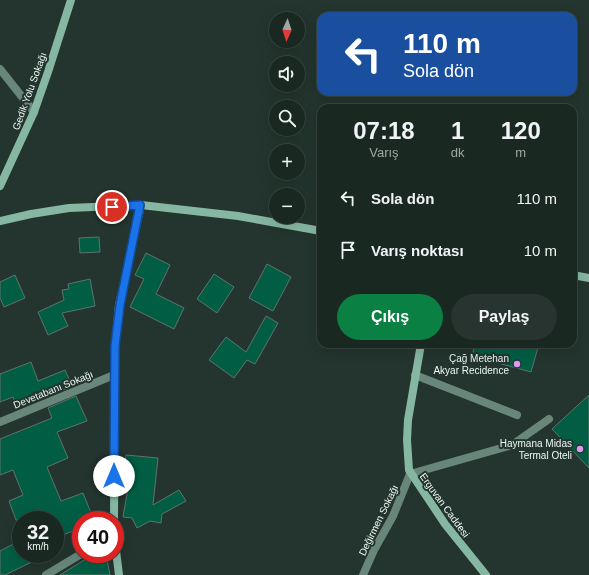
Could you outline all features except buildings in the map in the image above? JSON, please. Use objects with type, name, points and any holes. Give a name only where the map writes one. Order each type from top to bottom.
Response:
[{"type":"street","name":"Gedik Yolu Sokağı","points":[[0,186],[34,112],[70,0]]},
{"type":"street","points":[[0,69],[34,112]]},
{"type":"street","points":[[114,511],[115,346],[120,305],[140,205]]},
{"type":"street","points":[[0,221],[30,214],[69,208],[140,205],[238,216],[317,230]]},
{"type":"street","points":[[577,276],[589,278]]},
{"type":"street","name":"Erguvan Caddesi","points":[[420,348],[408,420],[407,456],[410,474],[445,524],[486,575]]},
{"type":"street","name":"Devetabanı Sokağı","points":[[0,422],[114,375]]},
{"type":"street","points":[[415,375],[517,415]]},
{"type":"street","points":[[410,474],[512,446],[549,419]]},
{"type":"street","name":"Değirmen Sokağı","points":[[363,575],[374,550],[393,516],[410,474]]},
{"type":"street","points":[[46,575],[72,559]]},
{"type":"street","points":[[117,563],[119,575]]},
{"type":"place","name":"Çağ Metehan Akyar Recidence","points":[[517,364]]},
{"type":"place","name":"Haymana Midas Termal Oteli","points":[[580,449]]},
{"type":"route","points":[[112,207],[140,205],[120,305],[115,346],[114,476]]}]
